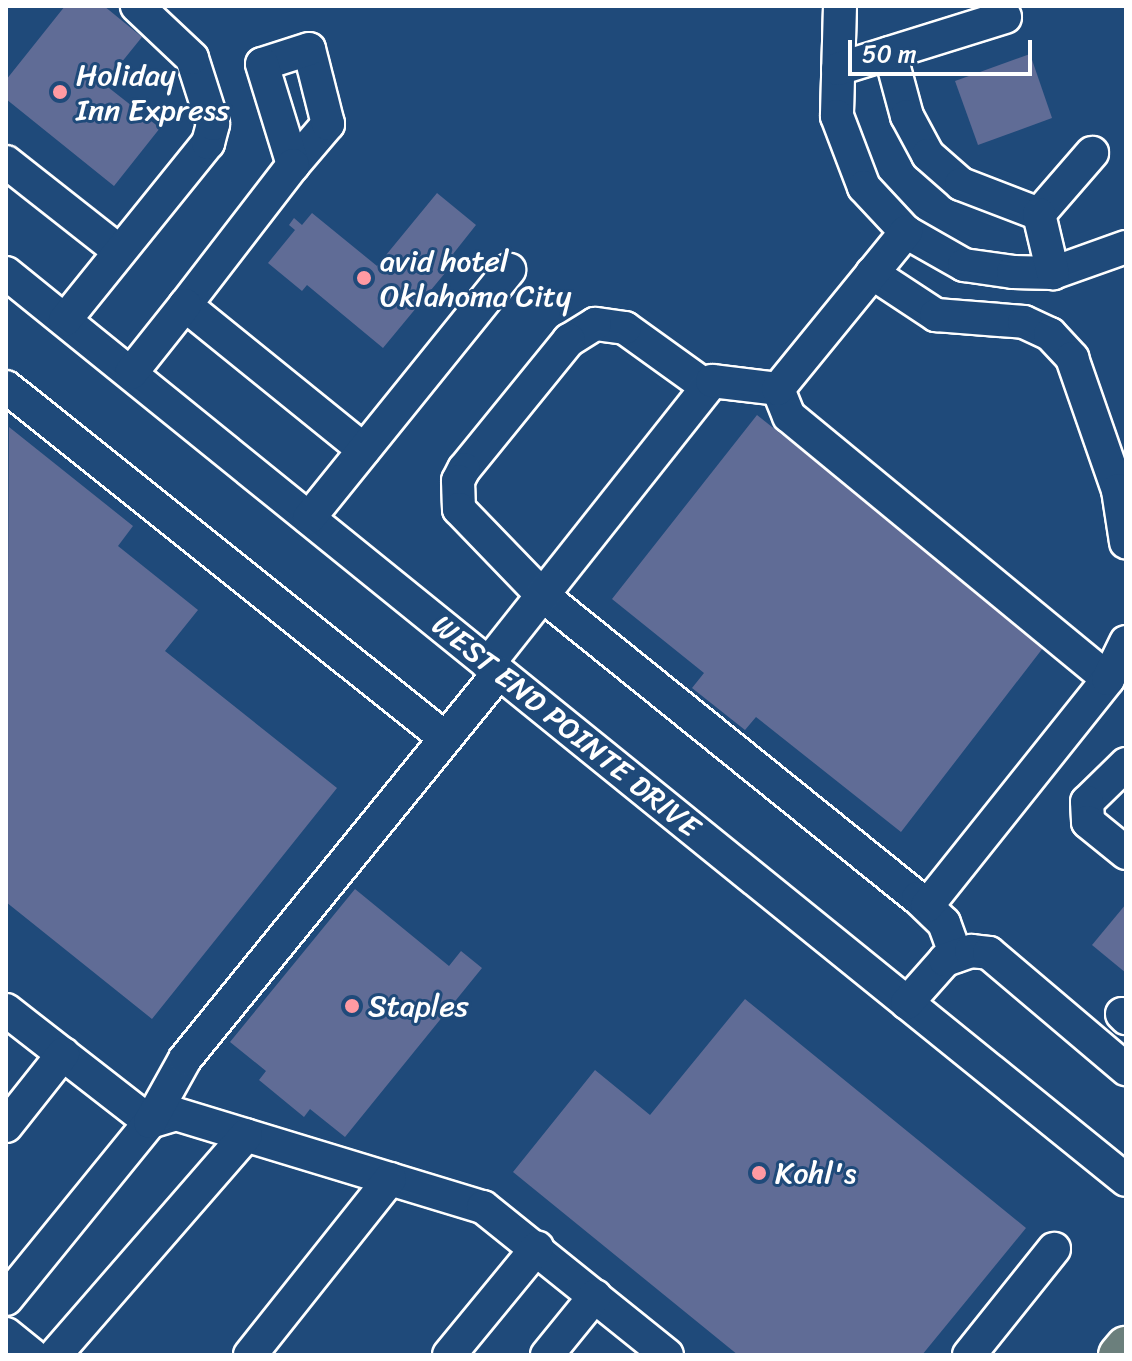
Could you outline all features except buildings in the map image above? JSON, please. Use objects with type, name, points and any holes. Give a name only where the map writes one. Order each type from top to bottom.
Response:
[{"type":"main road","points":[[1119,1355],[1126,1347]]},
{"type":"street","points":[[65,320],[118,250],[208,143],[213,124],[192,58],[137,6]]},
{"type":"street","points":[[840,6],[837,116],[864,187],[906,232],[964,265],[1053,273],[1126,247]]},
{"type":"street","points":[[838,69],[1005,17]]},
{"type":"street","points":[[890,53],[907,116],[928,155],[961,184],[1039,214]]},
{"type":"street","points":[[1039,214],[1092,153]]},
{"type":"street","points":[[6,162],[118,250]]},
{"type":"street","points":[[131,373],[293,165]]},
{"type":"street","points":[[1039,214],[1053,273]]},
{"type":"street","points":[[778,389],[906,232]]},
{"type":"street","points":[[309,518],[509,270]]},
{"type":"street","name":"WEST END POINTE DRIVE","points":[[6,273],[1126,1180]]},
{"type":"street","points":[[872,273],[936,315],[1024,322],[1050,334],[1072,358],[1118,490],[1126,542]]},
{"type":"street","points":[[185,305],[364,450]]},
{"type":"street","points":[[707,387],[625,328],[595,324],[569,340],[464,469],[458,481],[459,509],[542,595],[927,906],[944,923],[956,956]]},
{"type":"street","points":[[6,1299],[150,1122],[185,1059],[445,738],[542,595],[712,381],[778,389]]},
{"type":"street","points":[[6,387],[445,738]]},
{"type":"street","points":[[778,389],[789,416],[1108,679]]},
{"type":"street","points":[[927,906],[1108,679],[1126,642]]},
{"type":"street","points":[[1126,764],[1087,802],[1088,822],[1126,853]]},
{"type":"street","points":[[907,1003],[945,960],[989,953],[1126,1069]]},
{"type":"street","points":[[6,1010],[150,1122]]},
{"type":"street","points":[[6,1126],[63,1054]]},
{"type":"street","points":[[150,1122],[176,1114],[483,1207],[667,1355]]},
{"type":"street","points":[[55,1355],[246,1135]]},
{"type":"street","points":[[250,1355],[390,1179]]},
{"type":"street","points":[[449,1355],[537,1248]]},
{"type":"street","points":[[969,1355],[1054,1249]]},
{"type":"street","points":[[547,1355],[595,1296]]},
{"type":"street","points":[[6,1334],[32,1355]]},
{"type":"place","name":"Holiday Inn Express","points":[[60,92]]},
{"type":"place","name":"avid hotel Oklahoma City","points":[[364,278]]},
{"type":"place","name":"Staples","points":[[352,1006]]},
{"type":"place","name":"Kohl's","points":[[759,1173]]}]
